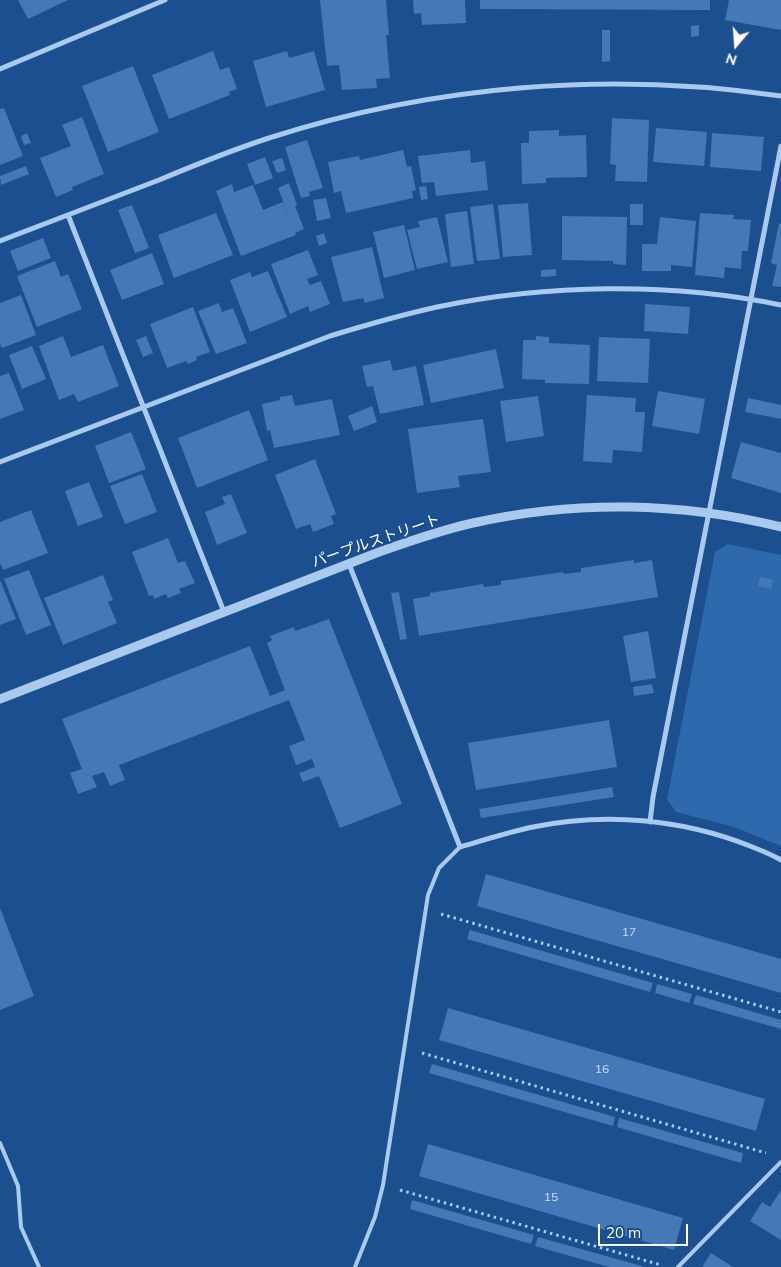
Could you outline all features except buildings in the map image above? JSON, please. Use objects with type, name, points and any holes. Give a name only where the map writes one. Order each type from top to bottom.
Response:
[{"type":"street","points":[[0,70],[165,0]]},
{"type":"street","points":[[0,241],[268,139],[343,117],[400,104],[466,93],[534,86],[602,83],[670,85],[738,90],[781,96]]},
{"type":"street","points":[[650,822],[653,797],[781,146]]},
{"type":"street","points":[[68,215],[224,612]]},
{"type":"street","points":[[0,462],[330,336],[438,307],[548,292],[604,290],[716,295],[781,305]]},
{"type":"street","name":"パープルストリート","points":[[0,699],[348,564],[441,531],[472,523],[528,513],[601,507],[666,508],[709,513],[781,527]]},
{"type":"street","points":[[348,564],[460,847],[534,827],[583,820],[633,820],[682,826],[730,838],[781,860]]},
{"type":"lane","points":[[355,1267],[375,1217],[383,1185],[428,895],[439,868],[460,847]]},
{"type":"lane","points":[[0,1143],[18,1186],[21,1228],[39,1267]]},
{"type":"lane","points":[[678,1267],[781,1162]]},
{"type":"path","points":[[426,910],[781,1012]]},
{"type":"path","points":[[404,1048],[772,1154]]},
{"type":"path","points":[[383,1185],[669,1267]]},
{"type":"shaded area","points":[[728,544],[781,555],[781,846],[734,827],[676,812],[667,799],[715,552]]}]
